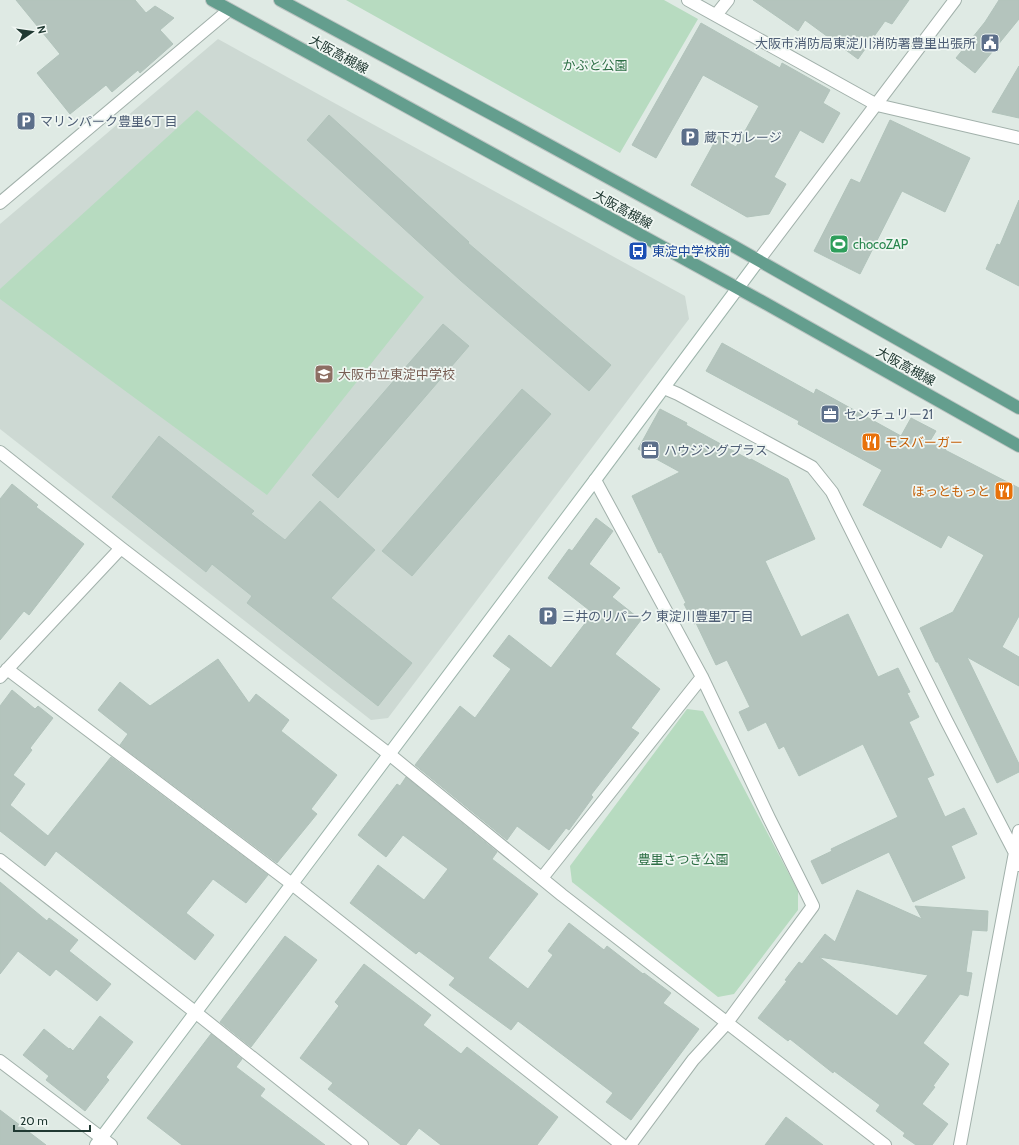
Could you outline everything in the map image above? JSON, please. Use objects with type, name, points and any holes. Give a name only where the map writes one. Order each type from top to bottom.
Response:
[{"type":"main road","name":"大阪高槻線","points":[[212,0],[738,288],[1019,446]]},
{"type":"main road","name":"大阪高槻線","points":[[280,0],[514,126],[1019,408]]},
{"type":"street","points":[[688,0],[877,105],[1019,138]]},
{"type":"street","points":[[716,15],[728,0]]},
{"type":"street","points":[[98,1141],[955,0]]},
{"type":"street","points":[[0,204],[229,10]]},
{"type":"street","points":[[664,388],[678,394],[812,467],[832,492],[946,720],[1015,853],[1019,865]]},
{"type":"street","points":[[0,452],[121,548],[389,754],[542,878],[562,896],[726,1024],[885,1145]]},
{"type":"street","points":[[595,480],[702,677],[769,818],[813,906],[726,1024],[693,1060],[630,1145]]},
{"type":"street","points":[[121,548],[4,673],[292,884],[622,1145]]},
{"type":"street","points":[[542,878],[702,677]]},
{"type":"street","points":[[960,1145],[1019,831]]},
{"type":"street","points":[[0,860],[196,1012],[362,1145]]},
{"type":"street","points":[[0,1061],[98,1141],[111,1145]]},
{"type":"shaded area","name":"大阪市立東淀中学校","points":[[218,39],[685,296],[689,319],[388,718],[371,720],[0,429],[0,224]]},
{"type":"green space","name":"かぶと公園","points":[[346,0],[664,0],[698,19],[620,153]]},
{"type":"green space","points":[[197,110],[424,297],[267,495],[0,299],[0,289]]},
{"type":"green space","name":"豊里さつき公園","points":[[687,709],[703,711],[798,891],[798,910],[734,994],[718,997],[572,882],[570,866]]},
{"type":"building","points":[[16,0],[135,0],[146,13],[155,6],[174,18],[160,30],[173,44],[140,73],[138,70],[112,92],[106,85],[70,114],[37,73],[60,54]]},
{"type":"building","points":[[753,0],[909,0],[892,24],[885,21],[858,59],[805,20],[798,31]]},
{"type":"building","points":[[999,0],[1019,0],[1019,19],[975,73],[956,58],[985,22]]},
{"type":"building","points":[[701,23],[780,68],[782,63],[830,90],[823,103],[840,113],[823,143],[800,130],[774,177],[786,184],[769,214],[747,217],[691,185],[718,136],[736,147],[759,106],[703,75],[656,158],[632,145]]},
{"type":"building","points":[[1019,66],[1019,118],[992,112]]},
{"type":"building","points":[[329,115],[469,242],[468,243],[611,365],[589,391],[460,280],[307,140]]},
{"type":"building","points":[[890,120],[970,158],[945,212],[902,191],[860,274],[814,251],[851,179],[860,183]]},
{"type":"building","points":[[1019,200],[1019,286],[986,269],[997,244],[1000,245]]},
{"type":"building","points":[[443,324],[469,346],[338,498],[312,475]]},
{"type":"building","points":[[722,343],[814,394],[816,389],[901,436],[911,418],[936,431],[930,441],[1019,488],[1019,616],[1002,647],[1019,657],[1019,686],[967,657],[1019,764],[1019,772],[997,783],[920,628],[953,612],[984,555],[948,535],[941,548],[863,505],[882,470],[798,424],[799,421],[706,371]]},
{"type":"building","points":[[522,389],[551,414],[412,576],[382,551]]},
{"type":"building","points":[[660,409],[750,460],[751,459],[788,479],[815,539],[765,561],[801,637],[848,614],[878,677],[898,668],[910,692],[907,693],[919,717],[909,722],[934,775],[927,778],[945,817],[964,808],[977,834],[951,846],[965,878],[913,902],[889,852],[822,884],[811,861],[832,851],[831,849],[898,817],[863,744],[799,776],[784,746],[779,749],[766,722],[748,731],[739,712],[750,707],[727,660],[716,665],[696,623],[694,624],[684,604],[686,603],[661,552],[659,553],[632,496],[680,472],[638,449]]},
{"type":"building","points":[[159,436],[254,511],[251,514],[285,540],[320,501],[375,550],[331,598],[412,663],[378,706],[247,603],[252,596],[212,564],[206,572],[112,497]]},
{"type":"building","points":[[12,484],[38,505],[36,507],[84,544],[29,615],[24,611],[0,640],[0,499]]},
{"type":"building","points":[[596,518],[613,531],[589,564],[620,588],[612,597],[641,620],[615,654],[660,689],[631,728],[639,733],[591,795],[593,797],[569,830],[566,828],[549,850],[517,826],[507,840],[415,765],[460,706],[475,718],[511,669],[493,656],[509,635],[551,668],[593,613],[548,578],[569,549],[572,551]]},
{"type":"building","points":[[218,659],[249,703],[256,694],[289,720],[281,731],[337,775],[311,809],[317,814],[277,863],[120,745],[128,734],[98,710],[120,682],[150,706]]},
{"type":"building","points":[[12,690],[35,709],[38,706],[53,718],[30,748],[32,750],[13,775],[25,784],[10,805],[48,836],[111,757],[268,875],[246,903],[213,879],[186,913],[214,935],[195,960],[56,851],[45,866],[0,831],[0,706]]},
{"type":"building","points":[[406,777],[497,852],[492,859],[538,894],[488,958],[528,989],[553,955],[548,951],[569,923],[604,950],[607,946],[643,974],[644,973],[671,993],[663,1003],[699,1029],[631,1120],[606,1102],[613,1093],[518,1021],[511,1030],[449,985],[455,978],[419,951],[416,954],[350,903],[378,865],[424,900],[448,869],[403,835],[386,857],[358,835],[397,784],[400,786]]},
{"type":"building","points":[[0,882],[47,921],[49,918],[78,940],[69,951],[111,984],[97,1001],[56,969],[50,976],[18,951],[0,974]]},
{"type":"building","points":[[857,890],[922,919],[915,906],[988,911],[987,931],[972,930],[966,972],[972,973],[968,996],[960,994],[923,1043],[949,1064],[933,1086],[935,1087],[922,1104],[948,1124],[932,1145],[916,1145],[903,1136],[905,1133],[876,1111],[880,1105],[834,1071],[833,1073],[790,1039],[788,1041],[758,1018],[787,981],[785,980],[799,962],[802,964],[825,934],[835,942]],"holes":[[[819,957],[928,975],[897,1016]]]},
{"type":"building","points":[[285,936],[317,960],[251,1047],[220,1022]]},
{"type":"building","points":[[364,964],[431,1015],[423,1025],[461,1054],[467,1047],[558,1117],[537,1145],[441,1145],[419,1128],[406,1145],[401,1145],[328,1089],[333,1083],[300,1058],[339,1006],[335,1002]]},
{"type":"building","points":[[100,1016],[133,1042],[106,1077],[109,1080],[85,1111],[46,1080],[49,1076],[23,1055],[44,1029],[73,1051]]},
{"type":"building","points":[[211,1034],[242,1059],[236,1067],[265,1089],[260,1096],[325,1145],[182,1145],[147,1118]]},
{"type":"building","points":[[0,1110],[46,1145],[0,1145]]},
{"type":"building","points":[[786,1117],[823,1145],[765,1145]]},
{"type":"place","name":"大阪市消防局東淀川消防署豊里出張所","points":[[990,43]]},
{"type":"place","name":"マリンパーク豊里6丁目","points":[[26,121]]},
{"type":"place","name":"蔵下ガレージ","points":[[690,137]]},
{"type":"place","name":"chocoZAP","points":[[839,244]]},
{"type":"place","name":"東淀中学校前","points":[[638,251]]},
{"type":"place","name":"大阪市立東淀中学校","points":[[324,374]]},
{"type":"place","name":"センチュリー21","points":[[830,414]]},
{"type":"place","name":"モスバーガー","points":[[871,442]]},
{"type":"place","name":"ハウジングプラス","points":[[650,450]]},
{"type":"place","name":"ほっともっと","points":[[1004,491]]},
{"type":"place","name":"三井のリパーク 東淀川豊里7丁目","points":[[548,616]]}]
